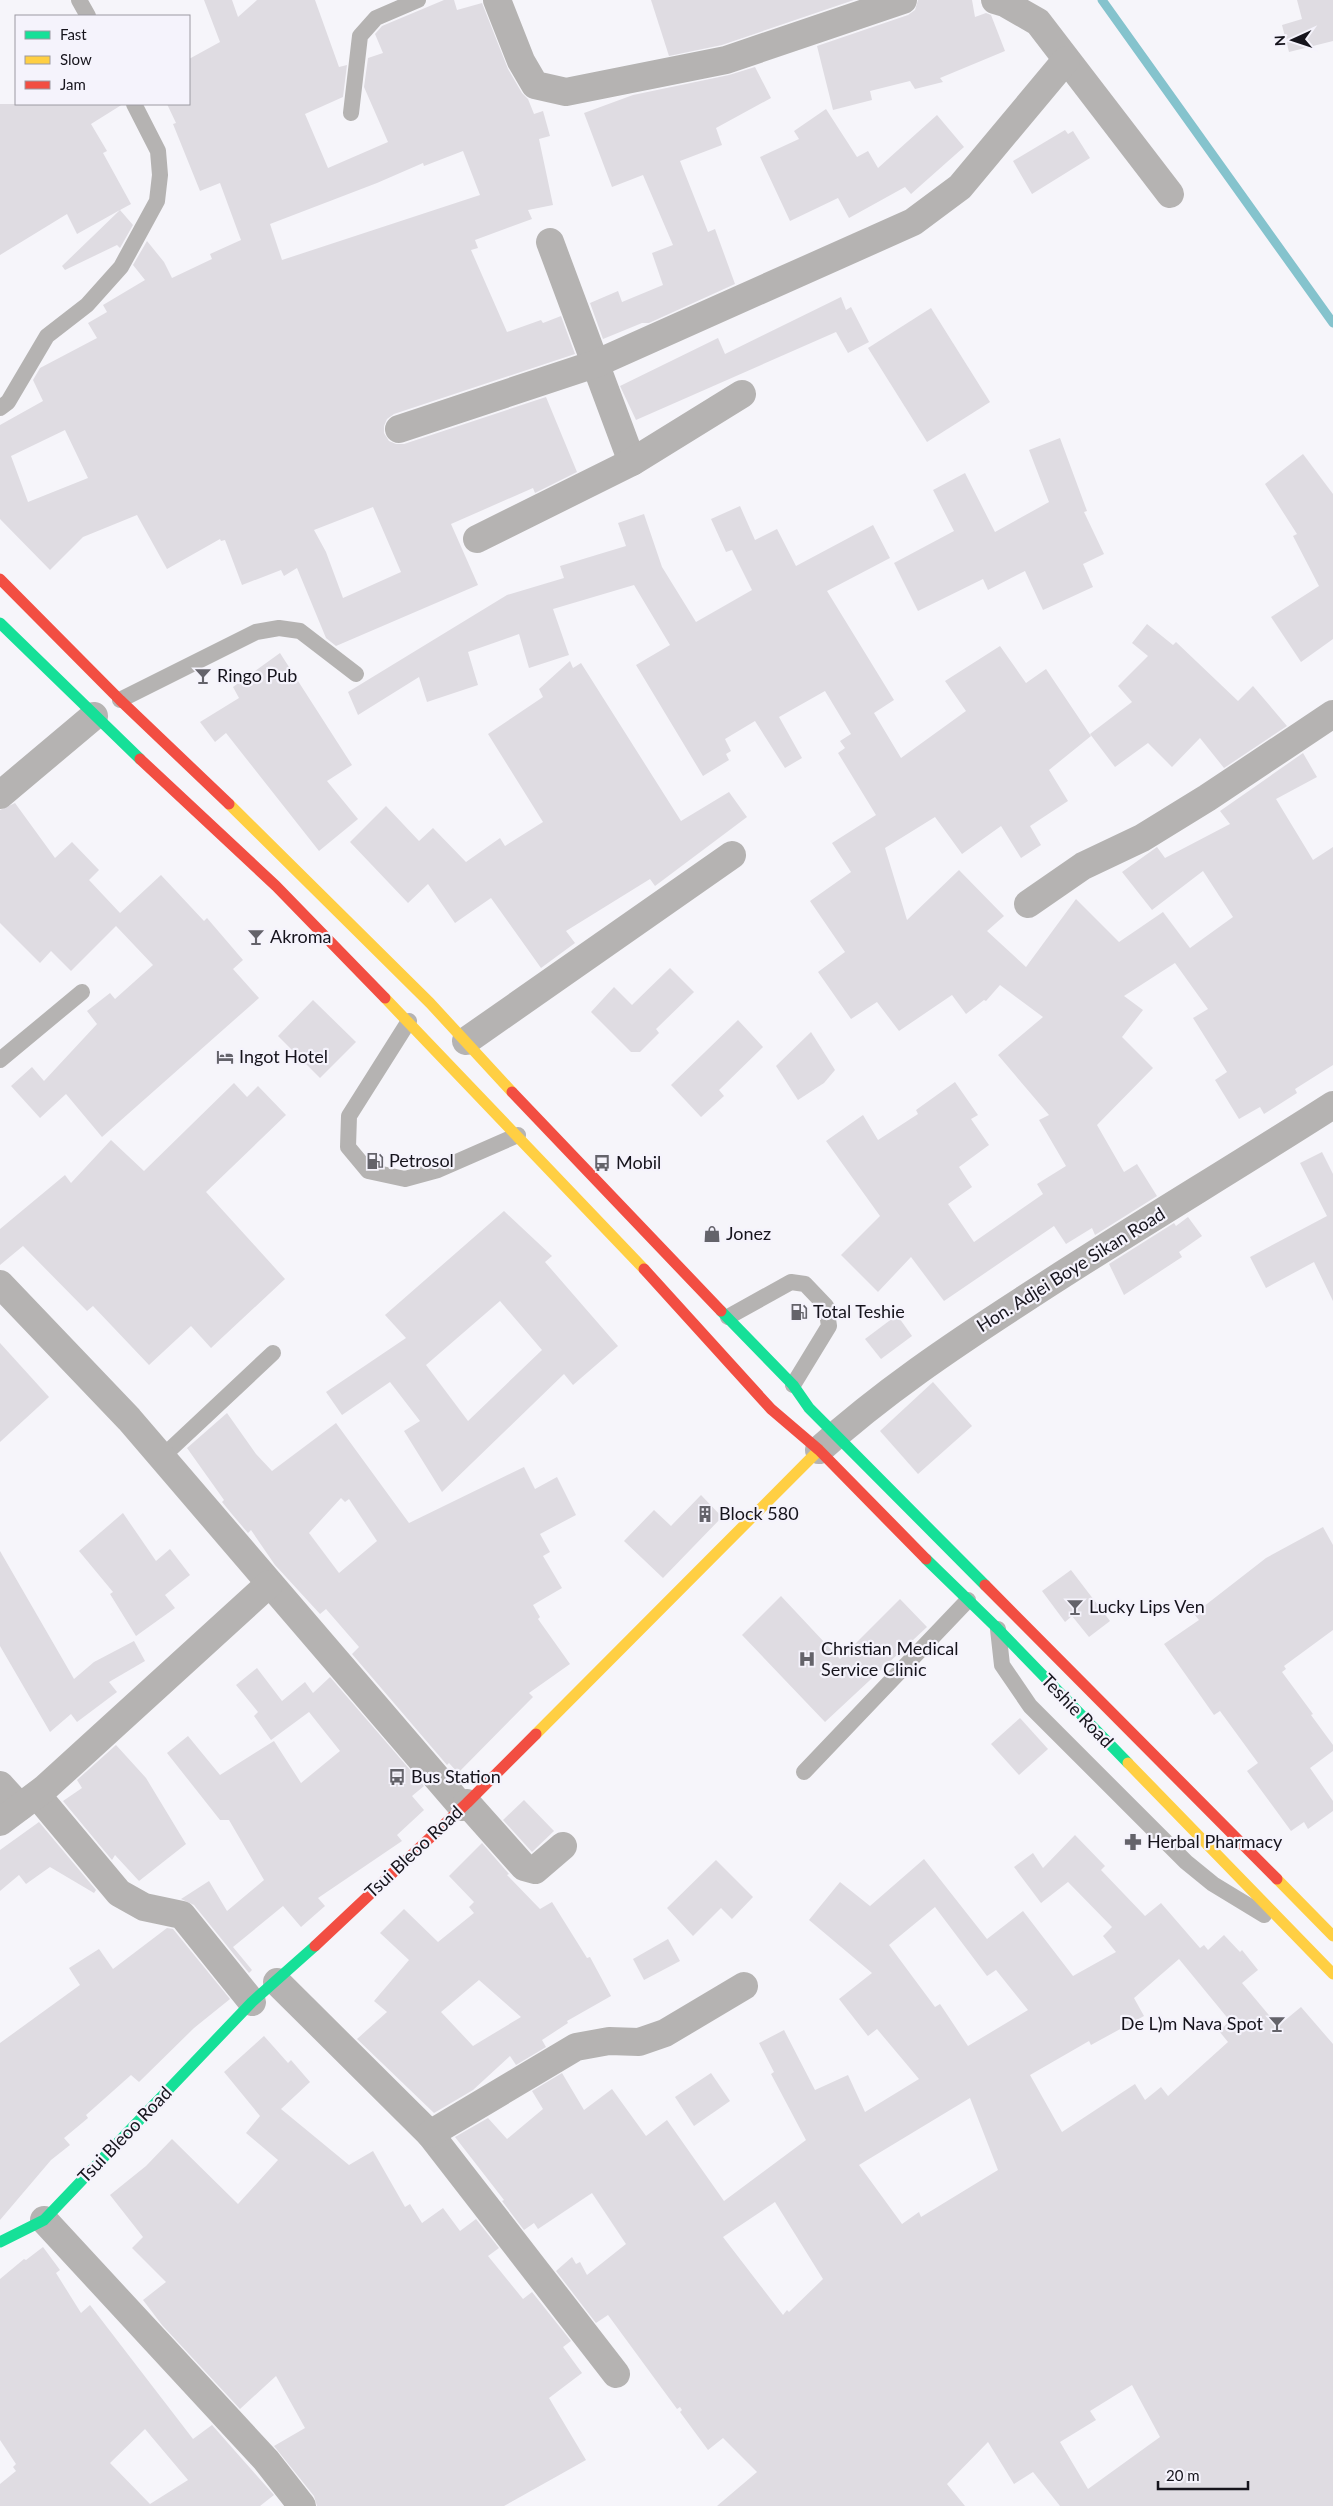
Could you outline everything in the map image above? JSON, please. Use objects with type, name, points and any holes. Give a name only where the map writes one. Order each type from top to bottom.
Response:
[{"type":"main road","points":[[0,579],[120,700],[296,868],[466,1041],[537,1120],[793,1385],[809,1408],[828,1442]]},
{"type":"main road","points":[[0,623],[94,716],[276,886],[409,1021],[683,1311],[772,1410],[828,1442]]},
{"type":"main road","name":"Teshie Road","points":[[828,1442],[893,1527],[997,1628],[1333,1974]]},
{"type":"main road","name":"Teshie Road","points":[[828,1442],[1333,1936]]},
{"type":"main road","name":"Tsui Bleoo Road","points":[[0,2242],[44,2220],[252,2002],[277,1982],[465,1805],[828,1442]]},
{"type":"street","points":[[498,0],[521,61],[534,85],[566,92],[726,60],[903,0]]},
{"type":"street","points":[[995,0],[1005,3],[1038,22],[1170,194]]},
{"type":"street","points":[[399,429],[595,364],[913,222],[960,187],[1066,60]]},
{"type":"street","points":[[550,242],[632,462]]},
{"type":"street","points":[[477,539],[632,462],[742,394]]},
{"type":"street","points":[[1028,904],[1083,866],[1142,838],[1199,803],[1333,714]]},
{"type":"street","points":[[0,796],[94,716]]},
{"type":"street","points":[[466,1041],[732,856]]},
{"type":"street","name":"Hon. Adjei Boye Sikan Road","points":[[828,1442],[955,1344],[1077,1264],[1333,1104]]},
{"type":"street","points":[[0,1284],[129,1419],[269,1584],[465,1805],[524,1867],[535,1870],[563,1846]]},
{"type":"street","points":[[19,1808],[269,1584]]},
{"type":"street","points":[[0,1785],[19,1808],[119,1894],[144,1907],[182,1915],[252,2002]]},
{"type":"street","points":[[277,1982],[430,2134],[616,2374]]},
{"type":"street","points":[[430,2134],[576,2047],[609,2041],[639,2042],[665,2033],[744,1986]]},
{"type":"street","points":[[44,2220],[266,2460],[302,2506]]},
{"type":"lane","points":[[79,0],[87,15]]},
{"type":"lane","points":[[351,113],[360,36],[376,18],[418,0]]},
{"type":"lane","points":[[0,408],[8,402],[47,336],[87,305],[121,267],[157,201],[160,175],[158,151],[135,105]]},
{"type":"lane","points":[[120,700],[256,632],[280,628],[300,631],[356,674]]},
{"type":"lane","points":[[0,1060],[82,992]]},
{"type":"lane","points":[[409,1021],[349,1116],[348,1147],[368,1171],[405,1179],[438,1170],[518,1135]]},
{"type":"lane","points":[[728,1317],[791,1282],[805,1284],[826,1306],[829,1326],[793,1385]]},
{"type":"lane","points":[[162,1458],[274,1353]]},
{"type":"lane","points":[[804,1772],[968,1600]]},
{"type":"lane","points":[[997,1628],[1002,1665],[1030,1706],[1186,1862],[1213,1884],[1289,1930]]},
{"type":"building","points":[[204,0],[232,0],[238,17],[257,0],[315,0],[339,67],[347,65],[343,97],[305,114],[328,168],[388,142],[364,87],[368,58],[383,53],[375,34],[382,26],[444,0],[454,0],[457,10],[482,3],[508,69],[522,93],[528,99],[534,114],[543,111],[550,136],[539,139],[553,205],[528,210],[532,219],[475,240],[478,248],[471,250],[507,332],[541,320],[543,323],[561,316],[575,354],[394,414],[387,419],[384,433],[389,441],[396,444],[404,444],[546,397],[577,472],[535,493],[533,488],[451,524],[478,585],[336,646],[326,638],[297,568],[284,576],[281,570],[242,585],[225,540],[221,541],[220,539],[167,569],[137,515],[83,537],[50,570],[0,519],[0,425],[43,401],[33,380],[40,368],[97,338],[88,323],[107,312],[103,305],[145,280],[133,265],[147,241],[164,262],[172,278],[212,259],[210,254],[241,240],[220,183],[200,191],[173,124],[176,123],[167,105],[190,105],[190,58],[220,42]],"holes":[[[463,151],[480,195],[282,260],[270,224],[377,183],[423,163],[424,166]],[[65,430],[88,478],[28,502],[11,456]],[[373,507],[401,572],[343,598],[326,552],[314,530]]]},
{"type":"building","points":[[651,0],[854,0],[722,45],[669,56]]},
{"type":"building","points":[[918,0],[972,0],[975,17],[986,13],[991,15],[1005,51],[940,78],[943,82],[915,89],[910,81],[870,91],[872,100],[833,110],[817,46],[908,15],[915,10]]},
{"type":"building","points":[[1297,0],[1333,0],[1333,41],[1289,52],[1282,25],[1302,19]]},
{"type":"building","points":[[755,67],[771,98],[716,128],[722,145],[680,161],[708,232],[715,229],[735,284],[649,323],[642,323],[603,339],[590,303],[618,291],[622,302],[663,285],[652,253],[673,245],[643,175],[612,187],[584,113],[633,95],[729,75]]},
{"type":"building","points":[[0,104],[121,105],[91,124],[107,151],[103,153],[131,204],[77,234],[67,214],[0,255]]},
{"type":"building","points":[[826,109],[857,157],[868,151],[878,168],[937,115],[964,147],[911,194],[905,187],[849,218],[838,198],[790,221],[760,157],[799,139],[794,131]]},
{"type":"building","points":[[1065,130],[1068,134],[1073,131],[1090,158],[1032,194],[1013,161]]},
{"type":"building","points":[[120,210],[133,225],[120,248],[117,245],[65,270],[62,266]]},
{"type":"building","points":[[841,297],[846,310],[851,307],[869,342],[848,353],[836,332],[636,420],[620,386],[718,338],[725,354]]},
{"type":"building","points":[[931,308],[990,402],[927,442],[868,348]]},
{"type":"building","points":[[1060,438],[1087,511],[1084,512],[1104,554],[1083,564],[1093,587],[1043,610],[1025,571],[988,590],[983,579],[918,611],[894,563],[954,531],[933,490],[965,473],[995,532],[1049,502],[1029,450]]},
{"type":"building","points":[[1303,454],[1333,494],[1333,639],[1301,662],[1271,617],[1319,586],[1293,536],[1297,534],[1265,484]]},
{"type":"building","points":[[740,506],[755,540],[777,529],[796,566],[873,525],[890,558],[827,591],[894,700],[874,713],[901,758],[966,711],[945,681],[1000,646],[1026,683],[1046,669],[1091,736],[1049,770],[1068,801],[1030,826],[1041,845],[1021,858],[1001,826],[962,854],[935,817],[885,848],[907,920],[959,870],[1004,916],[987,931],[1026,967],[1076,899],[1119,942],[1163,912],[1190,948],[1233,917],[1203,871],[1152,910],[1122,872],[1157,847],[1165,858],[1230,824],[1220,811],[1303,753],[1317,777],[1276,799],[1313,860],[1333,847],[1333,1065],[1295,1089],[1297,1093],[1264,1114],[1260,1107],[1239,1119],[1215,1080],[1227,1072],[1193,1018],[1208,1009],[1175,963],[1124,996],[1143,1010],[1122,1037],[1153,1068],[1097,1125],[1124,1172],[1137,1164],[1157,1196],[1095,1235],[1092,1228],[1066,1244],[1054,1226],[944,1301],[911,1257],[878,1292],[841,1255],[880,1216],[826,1141],[863,1115],[878,1140],[918,1114],[916,1110],[955,1082],[978,1115],[971,1119],[989,1145],[959,1167],[972,1187],[948,1204],[974,1242],[1043,1194],[1037,1184],[1066,1166],[1039,1120],[1049,1115],[998,1055],[1043,1017],[1000,985],[986,1001],[984,1000],[966,1014],[952,995],[899,1031],[877,1002],[851,1019],[818,972],[845,952],[810,901],[851,872],[832,843],[876,815],[838,753],[845,748],[840,741],[851,734],[825,691],[779,717],[802,758],[785,768],[755,721],[725,739],[731,751],[726,754],[729,760],[703,776],[636,665],[670,645],[634,585],[553,609],[569,655],[529,668],[519,634],[468,652],[478,685],[427,702],[419,677],[358,715],[348,692],[507,595],[564,578],[560,566],[626,546],[618,523],[644,514],[662,567],[696,622],[752,590],[732,550],[726,552],[711,519]]},
{"type":"building","points":[[1147,624],[1173,645],[1176,642],[1238,701],[1253,686],[1287,726],[1224,768],[1200,738],[1172,767],[1148,743],[1115,767],[1090,734],[1132,702],[1118,686],[1148,656],[1132,643]]},
{"type":"building","points":[[280,653],[352,765],[327,781],[358,819],[319,851],[226,733],[215,742],[200,722],[239,698],[233,687]]},
{"type":"building","points":[[570,661],[573,668],[581,663],[681,821],[729,792],[747,817],[655,886],[650,879],[566,931],[575,943],[541,968],[491,898],[455,923],[428,884],[408,903],[350,842],[386,806],[419,841],[433,828],[466,862],[500,838],[505,846],[543,822],[488,734],[543,697],[539,689]]},
{"type":"building","points":[[15,803],[55,858],[72,842],[99,870],[89,880],[120,913],[161,875],[204,921],[207,918],[243,960],[233,969],[259,998],[102,1137],[66,1094],[40,1118],[11,1086],[32,1067],[44,1081],[97,1024],[87,1011],[110,993],[115,999],[153,965],[116,926],[71,971],[51,951],[40,963],[0,923],[0,810]]},
{"type":"building","points":[[670,968],[694,992],[656,1029],[659,1033],[640,1052],[631,1052],[591,1012],[614,987],[632,1005]]},
{"type":"building","points":[[313,1000],[356,1042],[320,1078],[278,1036]]},
{"type":"building","points":[[738,1020],[763,1047],[719,1090],[724,1096],[701,1117],[671,1085]]},
{"type":"building","points":[[811,1032],[835,1070],[824,1083],[798,1100],[776,1066]]},
{"type":"building","points":[[234,1083],[247,1097],[258,1086],[286,1115],[206,1192],[285,1279],[211,1348],[191,1326],[149,1365],[93,1306],[87,1311],[23,1246],[0,1265],[0,1229],[65,1175],[71,1183],[111,1140],[144,1171]]},
{"type":"building","points":[[1322,1152],[1333,1174],[1333,1301],[1314,1262],[1266,1288],[1250,1257],[1327,1216],[1300,1163]]},
{"type":"building","points":[[504,1211],[552,1256],[545,1262],[618,1346],[573,1385],[564,1374],[442,1492],[404,1431],[420,1421],[390,1382],[342,1415],[326,1392],[406,1338],[385,1315]],"holes":[[[500,1301],[542,1350],[468,1421],[426,1365]]]},
{"type":"building","points":[[1188,1217],[1202,1236],[1179,1252],[1182,1257],[1124,1295],[1109,1264],[1174,1223],[1176,1226]]},
{"type":"building","points":[[897,1315],[912,1336],[881,1359],[865,1339]]},
{"type":"building","points":[[0,1343],[49,1397],[0,1442]]},
{"type":"building","points":[[933,1382],[972,1426],[918,1474],[880,1431]]},
{"type":"building","points":[[227,1413],[256,1454],[272,1471],[336,1423],[409,1523],[524,1467],[535,1489],[557,1477],[576,1515],[540,1534],[550,1552],[543,1556],[562,1588],[533,1605],[540,1617],[538,1619],[570,1664],[529,1693],[533,1697],[458,1773],[449,1763],[447,1765],[352,1654],[359,1647],[326,1609],[320,1614],[275,1565],[251,1530],[248,1533],[231,1513],[187,1448]],"holes":[[[341,1498],[345,1502],[349,1499],[377,1541],[339,1573],[309,1533]]]},
{"type":"building","points":[[701,1495],[722,1517],[663,1578],[624,1541],[654,1510],[671,1526]]},
{"type":"building","points":[[123,1513],[156,1561],[170,1549],[190,1575],[165,1595],[175,1608],[136,1636],[110,1594],[113,1592],[79,1551]]},
{"type":"building","points":[[1323,1527],[1333,1545],[1333,1630],[1284,1666],[1286,1669],[1282,1672],[1333,1745],[1333,1751],[1310,1768],[1333,1801],[1333,1811],[1308,1829],[1304,1822],[1291,1831],[1247,1771],[1258,1763],[1220,1711],[1214,1715],[1164,1644],[1199,1620],[1194,1614],[1266,1558]]},
{"type":"building","points":[[0,1551],[74,1679],[94,1662],[134,1641],[145,1661],[109,1682],[117,1692],[77,1722],[71,1714],[50,1732],[0,1646]]},
{"type":"building","points":[[1071,1570],[1110,1621],[1089,1637],[1072,1616],[1065,1622],[1042,1591]]},
{"type":"building","points":[[781,1596],[840,1659],[900,1599],[927,1627],[825,1722],[742,1635]]},
{"type":"building","points":[[257,1668],[282,1701],[305,1682],[313,1693],[330,1677],[424,1786],[412,1796],[424,1810],[397,1835],[402,1841],[318,1898],[325,1906],[301,1927],[283,1906],[233,1947],[252,1970],[249,1973],[194,1905],[181,1899],[209,1881],[227,1911],[264,1880],[229,1820],[220,1820],[167,1753],[188,1736],[220,1775],[274,1741],[301,1783],[340,1751],[309,1712],[271,1740],[254,1716],[258,1712],[236,1685]]},
{"type":"building","points":[[1020,1718],[1048,1749],[1019,1775],[991,1744]]},
{"type":"building","points":[[116,1745],[146,1778],[186,1844],[139,1881],[115,1855],[112,1860],[63,1801],[82,1788],[77,1780]]},
{"type":"building","points":[[524,1800],[554,1831],[532,1852],[503,1820]]},
{"type":"building","points":[[39,1822],[96,1890],[94,1893],[50,1867],[26,1884],[19,1875],[0,1891],[0,1850]]},
{"type":"building","points":[[1075,1835],[1105,1866],[1101,1870],[1145,1916],[1161,1903],[1200,1948],[1204,1945],[1208,1950],[1224,1935],[1240,1952],[1242,1950],[1258,1970],[1242,1983],[1278,2026],[1301,2007],[1333,2044],[1333,2506],[1060,2506],[1033,2472],[1014,2484],[988,2442],[947,2484],[965,2506],[717,2506],[757,2472],[723,2438],[708,2450],[680,2412],[682,2410],[680,2407],[677,2409],[608,2315],[596,2323],[556,2271],[572,2257],[576,2264],[580,2262],[587,2275],[626,2244],[592,2193],[538,2229],[534,2223],[524,2230],[502,2201],[504,2200],[455,2137],[488,2118],[507,2139],[543,2109],[532,2091],[562,2073],[584,2110],[612,2089],[646,2136],[667,2120],[724,2201],[806,2140],[771,2074],[774,2072],[759,2043],[784,2030],[815,2090],[848,2075],[865,2112],[919,2079],[877,2029],[868,2036],[839,1999],[872,1973],[809,1920],[840,1882],[870,1906],[924,1859],[987,1939],[1023,1911],[1073,1976],[1116,1952],[1103,1936],[1112,1927],[1068,1882],[1041,1903],[1014,1867],[1033,1853],[1043,1868]],"holes":[[[935,1907],[987,1976],[996,1970],[1028,2010],[968,2046],[940,2004],[935,2007],[889,1945]],[[1179,1959],[1230,2021],[1219,2031],[1228,2042],[1168,2096],[1161,2087],[1145,2100],[1135,2084],[1062,2132],[1030,2075],[1089,2041],[1091,2045],[1144,2016],[1134,1998]],[[970,2098],[998,2170],[921,2217],[919,2212],[902,2224],[859,2165]],[[775,2202],[823,2279],[789,2312],[787,2310],[783,2315],[723,2237]],[[1132,2385],[1160,2437],[1088,2489],[1060,2442],[1096,2420],[1090,2411]]]},
{"type":"building","points":[[482,1843],[509,1874],[507,1875],[540,1909],[552,1902],[587,1958],[590,1957],[611,1996],[567,2021],[568,2023],[542,2040],[546,2047],[516,2065],[510,2056],[473,2090],[434,2113],[357,2039],[387,2012],[374,2001],[409,1960],[380,1933],[404,1909],[438,1942],[474,1913],[469,1907],[474,1902],[449,1876]],"holes":[[[479,1980],[521,2017],[473,2046],[441,2012]]]},
{"type":"building","points":[[716,1860],[753,1897],[732,1919],[721,1908],[693,1936],[667,1908]]},
{"type":"building","points":[[167,1928],[173,1929],[230,1999],[194,2028],[139,2082],[131,2075],[86,2115],[88,2118],[64,2138],[70,2145],[51,2160],[0,2220],[0,2043],[80,1985],[69,1968],[99,1949],[113,1969]]},
{"type":"building","points":[[668,1939],[680,1961],[644,1980],[633,1959]]},
{"type":"building","points":[[264,2036],[288,2063],[291,2060],[310,2082],[281,2109],[349,2165],[373,2151],[405,2207],[410,2204],[422,2223],[443,2208],[460,2231],[476,2219],[499,2248],[488,2256],[523,2299],[532,2292],[571,2341],[563,2347],[582,2373],[549,2398],[586,2460],[504,2506],[317,2506],[314,2496],[274,2446],[305,2428],[276,2376],[240,2409],[162,2325],[143,2300],[166,2282],[132,2248],[143,2237],[110,2195],[146,2166],[172,2139],[238,2204],[278,2160],[246,2133],[260,2116],[224,2072]]},
{"type":"building","points":[[711,2073],[730,2101],[694,2126],[675,2097]]},
{"type":"building","points":[[43,2247],[60,2270],[56,2273],[81,2313],[90,2305],[193,2439],[212,2425],[274,2495],[260,2506],[0,2506],[0,2484],[16,2471],[13,2467],[16,2464],[0,2440],[0,2279],[24,2259],[26,2260]],"holes":[[[145,2429],[188,2480],[150,2504],[110,2463]]]},
{"type":"waterway","points":[[1102,0],[1333,323]]},
{"type":"traffic: fast","points":[[0,623],[140,759]]},
{"type":"traffic: fast","points":[[721,1311],[793,1385],[809,1408],[985,1585]]},
{"type":"traffic: fast","points":[[926,1559],[997,1628],[1128,1763]]},
{"type":"traffic: fast","points":[[0,2242],[44,2220],[252,2002],[315,1946]]},
{"type":"traffic: slow","points":[[229,804],[430,1003],[512,1092]]},
{"type":"traffic: slow","points":[[385,998],[644,1269]]},
{"type":"traffic: slow","points":[[536,1734],[819,1450]]},
{"type":"traffic: slow","points":[[1128,1763],[1333,1974]]},
{"type":"traffic: slow","points":[[1277,1879],[1333,1936]]},
{"type":"traffic: jam","points":[[0,579],[120,700],[229,804]]},
{"type":"traffic: jam","points":[[140,759],[276,886],[385,998]]},
{"type":"traffic: jam","points":[[512,1092],[721,1311]]},
{"type":"traffic: jam","points":[[644,1269],[771,1409],[819,1450],[926,1559]]},
{"type":"traffic: jam","points":[[985,1585],[1277,1879]]},
{"type":"traffic: jam","points":[[315,1946],[467,1803],[536,1734]]},
{"type":"place","name":"Ringo Pub","points":[[203,676]]},
{"type":"place","name":"Akroma","points":[[256,937]]},
{"type":"place","name":"Ingot Hotel","points":[[225,1057]]},
{"type":"place","name":"Petrosol","points":[[375,1161]]},
{"type":"place","name":"Mobil","points":[[602,1163]]},
{"type":"place","name":"Jonez","points":[[712,1234]]},
{"type":"place","name":"Total Teshie","points":[[799,1312]]},
{"type":"place","name":"Block 580","points":[[705,1514]]},
{"type":"place","name":"Lucky Lips Ven","points":[[1075,1607]]},
{"type":"place","name":"Christian Medical Service Clinic","points":[[807,1659]]},
{"type":"place","name":"Bus Station","points":[[397,1777]]},
{"type":"place","name":"Herbal Pharmacy","points":[[1133,1842]]},
{"type":"place","name":"De L)m Nava Spot","points":[[1277,2024]]}]
